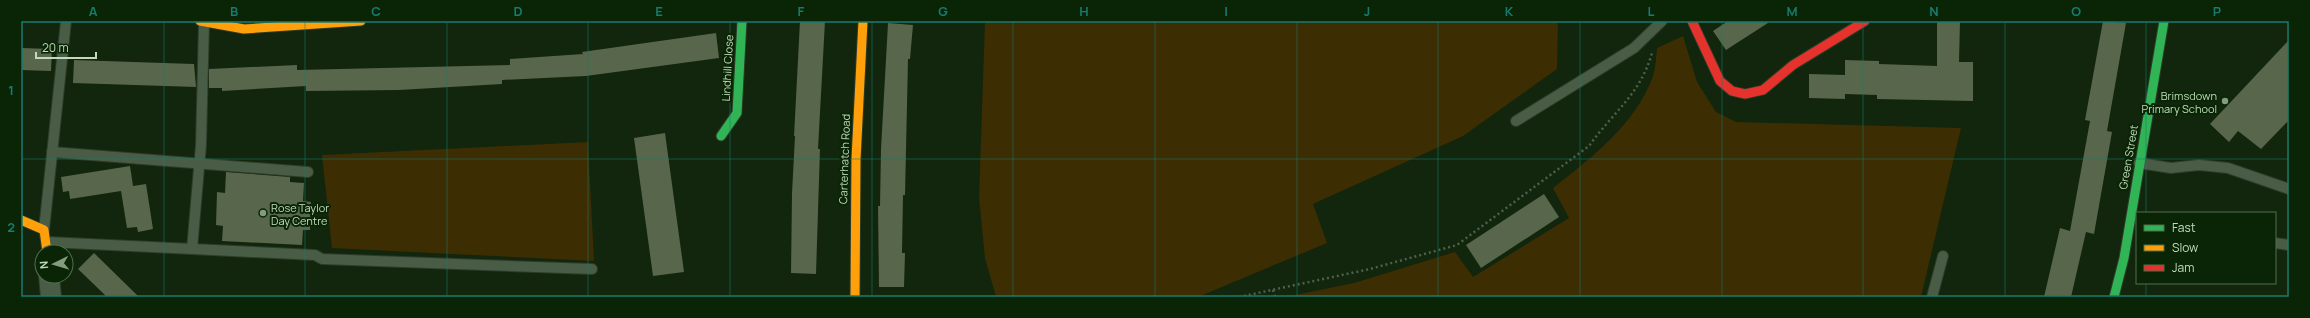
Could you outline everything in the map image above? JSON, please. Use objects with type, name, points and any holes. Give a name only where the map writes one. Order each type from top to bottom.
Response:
[{"type":"street","points":[[202,21],[244,29],[339,21],[361,21]]},
{"type":"street","name":"Lindhill Close","points":[[721,136],[737,113],[742,21]]},
{"type":"street","name":"Carterhatch Road","points":[[855,297],[855,192],[858,84],[863,21]]},
{"type":"street","points":[[1692,21],[1720,81],[1732,91],[1745,94],[1763,90],[1793,65],[1865,21]]},
{"type":"street","name":"Green Street","points":[[2114,297],[2124,258],[2138,163],[2164,21]]},
{"type":"street","points":[[21,220],[44,230],[46,244]]},
{"type":"street","points":[[50,284],[51,297]]},
{"type":"lane","points":[[44,230],[66,21]]},
{"type":"lane","points":[[192,249],[200,163],[202,21]]},
{"type":"lane","points":[[1516,121],[1634,48],[1661,22]]},
{"type":"lane","points":[[52,152],[308,172]]},
{"type":"lane","points":[[2138,163],[2171,168],[2199,165],[2228,168],[2289,189]]},
{"type":"lane","points":[[2276,243],[2289,245]]},
{"type":"lane","points":[[74,247],[192,249],[315,255],[322,259],[592,269]]},
{"type":"lane","points":[[1932,297],[1943,256]]},
{"type":"path","points":[[1239,297],[1370,269],[1457,245],[1589,146],[1600,130],[1636,92],[1648,67],[1661,22]]},
{"type":"path","points":[[1273,290],[1275,297]]},
{"type":"shaded area","points":[[985,21],[1558,21],[1557,69],[1463,136],[1313,204],[1327,243],[1198,297],[996,297],[985,258],[979,198]]},
{"type":"shaded area","points":[[1683,36],[1697,82],[1716,112],[1736,122],[1961,128],[1921,297],[1285,297],[1354,283],[1455,252],[1473,277],[1569,218],[1553,188],[1597,152],[1624,125],[1636,110],[1653,76],[1657,48]]},
{"type":"shaded area","points":[[588,142],[594,261],[332,248],[322,155]]},
{"type":"building","points":[[800,21],[825,21],[818,149],[820,149],[816,274],[791,273],[794,136]]},
{"type":"building","points":[[1728,21],[1771,21],[1726,50],[1713,31]]},
{"type":"building","points":[[1937,21],[1960,21],[1959,62],[1973,62],[1973,101],[1877,99],[1877,95],[1845,94],[1845,99],[1809,98],[1809,74],[1845,75],[1845,60],[1879,61],[1879,64],[1937,66]]},
{"type":"building","points":[[2103,21],[2126,23],[2107,131],[2112,132],[2094,234],[2086,232],[2071,297],[2044,297],[2060,228],[2070,231],[2090,121],[2085,120]]},
{"type":"building","points":[[888,23],[913,25],[910,59],[908,59],[905,195],[903,195],[902,253],[905,253],[904,287],[879,287],[878,206],[880,206],[881,149]]},
{"type":"building","points":[[716,33],[719,58],[586,76],[502,80],[502,84],[399,90],[306,91],[306,86],[222,91],[222,88],[209,88],[209,69],[297,65],[297,70],[510,65],[510,59],[583,54],[582,52]]},
{"type":"building","points":[[2289,40],[2289,120],[2261,149],[2238,131],[2229,142],[2210,124]]},
{"type":"building","points":[[21,48],[52,49],[51,71],[21,70]]},
{"type":"building","points":[[74,60],[194,64],[196,87],[73,83]]},
{"type":"building","points":[[665,133],[684,272],[653,276],[634,138]]},
{"type":"building","points":[[130,166],[133,186],[146,184],[153,229],[138,232],[137,227],[127,228],[121,191],[70,199],[69,191],[63,192],[61,177]]},
{"type":"building","name":"Rose Taylor Day Centre","points":[[226,172],[290,177],[290,182],[304,183],[303,201],[311,202],[310,230],[303,230],[302,245],[222,241],[223,226],[216,225],[217,192],[225,193]]},
{"type":"building","points":[[1544,194],[1559,217],[1481,268],[1466,245]]},
{"type":"building","points":[[94,253],[139,297],[107,297],[78,269]]},
{"type":"traffic: fast","points":[[721,136],[737,113],[742,21]]},
{"type":"traffic: fast","points":[[2114,297],[2124,258],[2164,21]]},
{"type":"traffic: slow","points":[[200,21],[244,29],[361,21]]},
{"type":"traffic: slow","points":[[855,297],[856,159],[863,21]]},
{"type":"traffic: slow","points":[[21,220],[44,230],[46,244]]},
{"type":"traffic: jam","points":[[1692,21],[1720,81],[1732,91],[1745,94],[1763,90],[1793,65],[1865,21]]},
{"type":"place","name":"Brimsdown Primary School","points":[[2225,101]]},
{"type":"place","name":"Rose Taylor Day Centre","points":[[263,213]]}]
